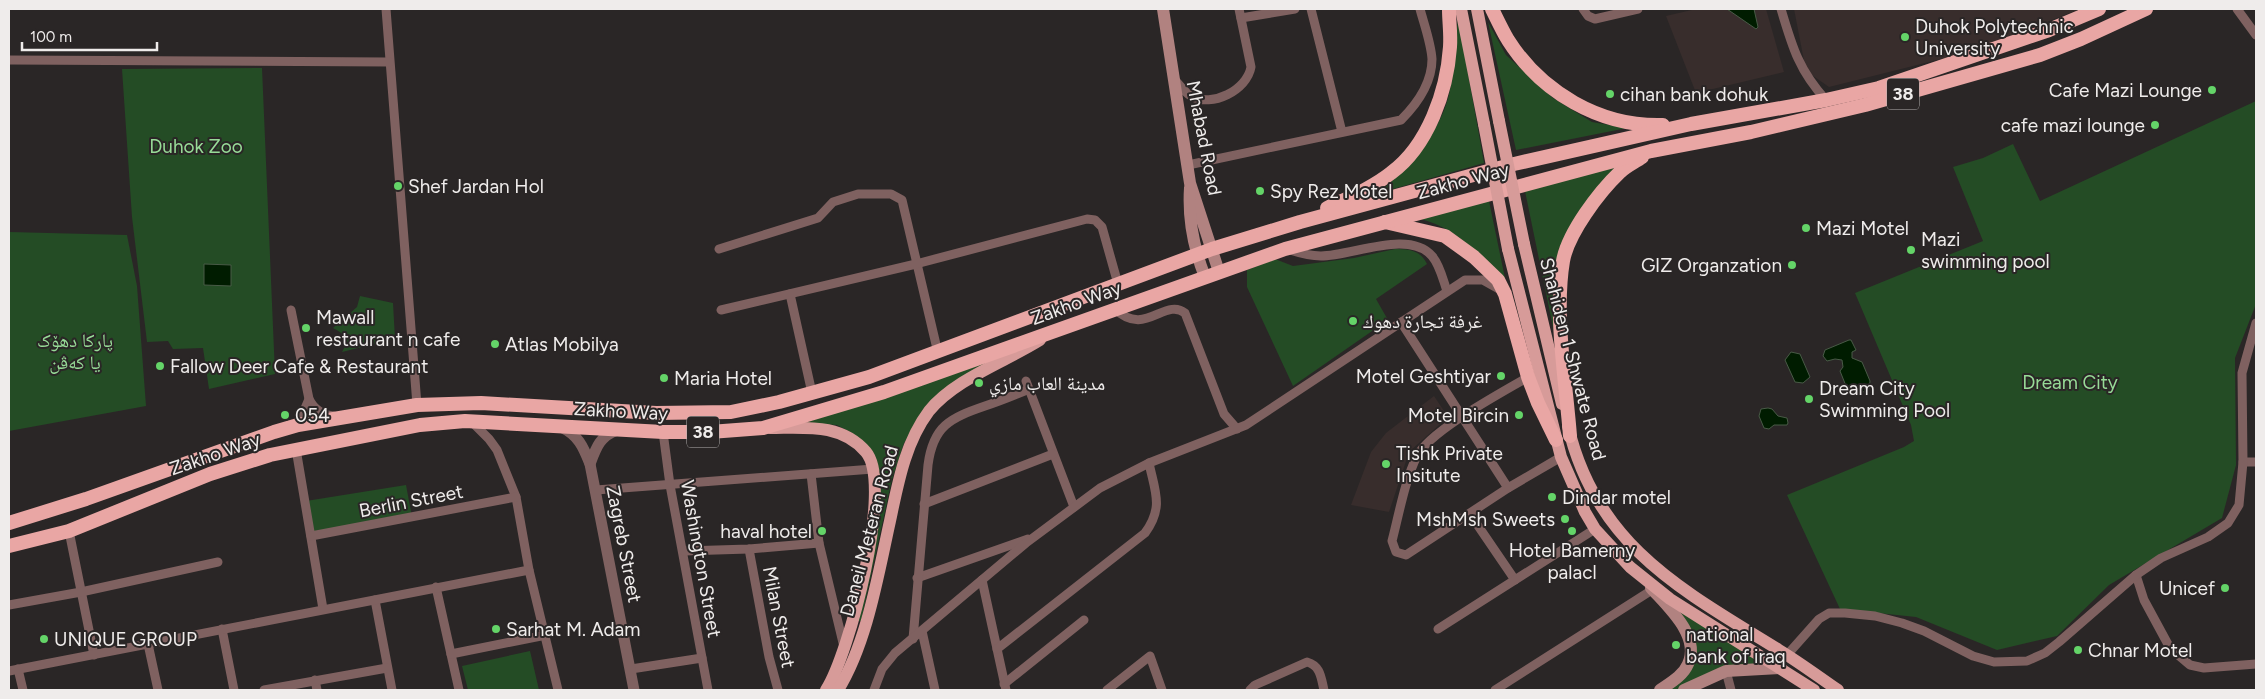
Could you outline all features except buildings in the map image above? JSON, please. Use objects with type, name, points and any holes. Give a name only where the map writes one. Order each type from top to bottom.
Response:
[{"type":"highway","points":[[1300,222],[1392,172],[1406,158],[1424,134],[1442,90],[1448,62],[1449,9]]},
{"type":"highway","points":[[1492,9],[1508,40],[1521,57],[1550,86],[1588,111],[1650,126],[1691,124]]},
{"type":"highway","name":"Zakho Way","points":[[9,523],[86,499],[169,468],[298,425],[416,405],[481,403],[656,413],[731,412],[812,393],[870,378],[1212,249],[1300,222],[1514,164],[1691,124],[1826,100],[1879,88],[2049,30],[2100,9]]},
{"type":"highway","name":"Zakho Way","points":[[9,546],[69,531],[210,474],[296,449],[420,425],[472,422],[663,432],[710,432],[763,428],[884,392],[1285,248],[1651,151],[1752,132],[1865,105],[2006,65],[2081,39],[2146,9]]},
{"type":"highway","points":[[1563,438],[1561,325],[1563,260],[1573,235],[1597,198],[1621,172],[1651,151]]},
{"type":"highway","points":[[1382,221],[1445,236],[1490,270],[1505,294],[1528,377],[1538,403],[1563,438]]},
{"type":"main road","name":"Mhabad Road","points":[[1163,9],[1190,183],[1219,272]]},
{"type":"main road","name":"Shahiden 1 Shwate Road","points":[[1461,9],[1508,249],[1563,438],[1599,505],[1618,531],[1644,558],[1677,586],[1787,655],[1838,690]]},
{"type":"main road","name":"Shahiden 1 Shwate Road","points":[[1477,9],[1563,438],[1561,457],[1586,512],[1596,529],[1630,567],[1670,599],[1782,668],[1814,690]]},
{"type":"main road","points":[[1190,183],[1189,205],[1197,256],[1205,277]]},
{"type":"main road","name":"Daneil Meteran Road","points":[[826,690],[850,650],[872,600],[902,466],[912,441],[929,411],[956,386],[1017,354],[1055,330]]},
{"type":"main road","name":"Daneil Meteran Road","points":[[763,428],[821,427],[847,436],[867,453],[873,469],[876,496],[870,545],[850,650],[839,690]]},
{"type":"main road","points":[[1630,567],[1676,617],[1686,631],[1691,648],[1688,664],[1677,678],[1660,690]]},
{"type":"main road","points":[[1684,690],[1726,671],[1782,668]]},
{"type":"street","points":[[386,9],[416,405]]},
{"type":"street","points":[[1173,78],[1190,96],[1200,99],[1215,98],[1228,94],[1242,85],[1249,76],[1251,67],[1239,9]]},
{"type":"street","points":[[1241,18],[1295,9]]},
{"type":"street","points":[[1311,9],[1342,132]]},
{"type":"street","points":[[1188,165],[1400,120],[1412,109],[1427,86],[1432,59],[1420,9]]},
{"type":"street","points":[[1583,9],[1588,16],[1595,19],[1638,9]]},
{"type":"street","points":[[1781,9],[1796,59],[1808,80],[1826,100]]},
{"type":"street","points":[[2237,9],[2256,35]]},
{"type":"street","points":[[9,60],[389,62]]},
{"type":"street","points":[[719,249],[818,218],[833,202],[858,194],[891,194],[902,200],[938,352]]},
{"type":"street","points":[[721,310],[916,264],[1091,219],[1102,227],[1118,284]]},
{"type":"street","points":[[1285,248],[1307,255],[1324,256],[1402,243],[1416,245],[1433,257],[1447,291]]},
{"type":"street","points":[[874,690],[886,663],[895,653],[1035,536],[1074,507],[1116,480],[1149,464],[1238,429],[1465,280],[1474,279],[1491,283],[1505,294]]},
{"type":"street","points":[[790,294],[812,393]]},
{"type":"street","points":[[1115,309],[1123,316],[1132,320],[1142,320],[1174,309],[1185,312],[1224,414],[1238,429]]},
{"type":"street","points":[[292,310],[309,399],[313,407],[326,415],[344,417]]},
{"type":"street","points":[[1401,322],[1508,488]]},
{"type":"street","points":[[1787,655],[1819,619],[1828,614],[1845,613],[1875,616],[1902,623],[1924,631],[1973,656],[1994,662],[2027,661],[2045,653],[2136,575],[2161,558],[2210,536],[2228,523],[2239,504],[2243,462],[2242,373],[2256,323]]},
{"type":"street","points":[[1528,377],[1462,416],[1424,446],[1417,456],[1392,540],[1396,552],[1406,555],[1508,488],[1561,457]]},
{"type":"street","points":[[912,639],[929,456],[934,440],[943,427],[963,414],[1028,385],[1074,507]]},
{"type":"street","points":[[298,425],[309,399]]},
{"type":"street","points":[[472,422],[490,438],[497,450],[516,497],[529,570],[558,690]]},
{"type":"street","name":"Zagreb Street","points":[[561,427],[572,432],[581,441],[590,464],[634,690]]},
{"type":"street","name":"Zagreb Street","points":[[590,464],[600,442],[607,434],[617,430]]},
{"type":"street","name":"Washington Street","points":[[663,432],[670,485],[684,551],[708,690]]},
{"type":"street","points":[[296,449],[323,609]]},
{"type":"street","points":[[924,504],[1054,454]]},
{"type":"street","points":[[2243,462],[2256,462]]},
{"type":"street","points":[[997,649],[1145,533],[1154,522],[1158,510],[1149,464]]},
{"type":"street","points":[[596,490],[873,469]]},
{"type":"street","points":[[810,474],[819,543],[850,650]]},
{"type":"street","name":"Berlin Street","points":[[311,536],[516,497]]},
{"type":"street","points":[[1470,514],[1515,580]]},
{"type":"street","points":[[1438,629],[1596,529]]},
{"type":"street","points":[[69,531],[94,654]]},
{"type":"street","points":[[917,578],[1035,536]]},
{"type":"street","points":[[684,551],[749,549],[819,543]]},
{"type":"street","name":"Milan Street","points":[[749,549],[769,657],[778,690]]},
{"type":"street","points":[[9,605],[81,592],[218,562]]},
{"type":"street","points":[[9,671],[529,570]]},
{"type":"street","points":[[2136,575],[2144,600],[2170,648],[2190,664],[2204,668],[2256,664]]},
{"type":"street","points":[[982,580],[1005,687],[1084,620]]},
{"type":"street","points":[[436,587],[459,690]]},
{"type":"street","points":[[1495,690],[1652,590]]},
{"type":"street","points":[[375,600],[392,690]]},
{"type":"street","points":[[222,629],[234,690]]},
{"type":"street","points":[[922,631],[935,690]]},
{"type":"street","points":[[451,654],[546,635]]},
{"type":"street","points":[[148,644],[158,690]]},
{"type":"street","points":[[1107,690],[1150,656],[1162,690]]},
{"type":"street","points":[[631,669],[702,658]]},
{"type":"street","points":[[1250,690],[1255,685],[1307,662],[1314,664],[1319,670],[1324,690]]},
{"type":"street","points":[[264,690],[387,668]]},
{"type":"street","points":[[18,669],[23,690]]},
{"type":"street","points":[[1726,671],[1730,690]]},
{"type":"street","points":[[315,680],[317,690]]},
{"type":"shaded area","points":[[1696,9],[1766,9],[1784,72],[1696,93],[1666,16]]},
{"type":"shaded area","points":[[1727,9],[1754,9],[1758,27],[1756,29]]},
{"type":"shaded area","name":"Duhok Polytechnic University","points":[[1794,9],[2080,9],[1973,51],[1829,87],[1806,71]]},
{"type":"shaded area","points":[[204,264],[231,265],[231,286],[204,285]]},
{"type":"shaded area","points":[[1851,340],[1856,350],[1852,352],[1852,358],[1862,362],[1870,381],[1869,389],[1855,396],[1846,386],[1840,371],[1843,367],[1842,360],[1827,361],[1823,356],[1825,350]]},
{"type":"shaded area","points":[[1791,352],[1800,354],[1810,377],[1803,383],[1795,382],[1785,360]]},
{"type":"shaded area","name":"Tishk Private Insitute","points":[[1434,396],[1448,417],[1409,452],[1389,512],[1351,505],[1371,452],[1386,433]]},
{"type":"shaded area","points":[[1761,409],[1772,409],[1778,416],[1787,418],[1787,425],[1774,425],[1769,429],[1764,428],[1759,416]]},
{"type":"green space","points":[[1458,17],[1484,163],[1379,193],[1413,159],[1440,120],[1452,81]]},
{"type":"green space","points":[[1488,22],[1506,55],[1553,98],[1592,122],[1627,128],[1516,150]]},
{"type":"green space","name":"Duhok Zoo","points":[[262,68],[275,374],[209,389],[203,348],[173,349],[168,341],[147,342],[132,217],[122,69]]},
{"type":"green space","name":"Dream City","points":[[2256,101],[2256,304],[2235,358],[2236,465],[2222,518],[2109,585],[2057,636],[1997,650],[1916,617],[1840,609],[1787,495],[1904,447],[1914,441],[1911,425],[1855,293],[1983,241],[1953,167],[1983,158],[2013,144],[2040,201]]},
{"type":"green space","points":[[1619,165],[1559,248],[1554,273],[1555,337],[1525,191]]},
{"type":"green space","points":[[1489,201],[1507,288],[1468,244],[1444,228],[1416,218]]},
{"type":"green space","name":"پاركا دهۆک يا كەڤن","points":[[9,232],[127,235],[137,286],[146,406],[9,431]]},
{"type":"green space","points":[[1395,249],[1414,251],[1427,264],[1376,299],[1388,320],[1293,386],[1247,287],[1247,270],[1275,259],[1293,266],[1354,258]]},
{"type":"green space","points":[[360,296],[393,303],[395,339],[342,352],[346,344],[345,338],[333,328],[357,307]]},
{"type":"green space","points":[[994,359],[949,387],[904,443],[892,479],[861,621],[857,621],[881,495],[880,479],[852,433],[837,425],[805,423]]},
{"type":"green space","points":[[406,485],[412,517],[311,536],[306,501]]},
{"type":"green space","points":[[1670,599],[1781,668],[1757,668],[1684,690],[1660,690],[1677,678],[1691,648]]},
{"type":"green space","points":[[530,651],[539,690],[468,690],[462,666]]},
{"type":"place","name":"Duhok Polytechnic University","points":[[1905,37]]},
{"type":"place","name":"Cafe Mazi Lounge","points":[[2212,90]]},
{"type":"place","name":"cihan bank dohuk","points":[[1610,94]]},
{"type":"place","name":"cafe mazi lounge","points":[[2155,125]]},
{"type":"place","name":"Shef Jardan Hol","points":[[398,186]]},
{"type":"place","name":"Spy Rez Motel","points":[[1260,191]]},
{"type":"place","name":"Mazi Motel","points":[[1806,228]]},
{"type":"place","name":"Mazi swimming pool","points":[[1911,250]]},
{"type":"place","name":"GIZ Organzation","points":[[1792,265]]},
{"type":"place","name":"غرفة تجارة دهوك","points":[[1353,321]]},
{"type":"place","name":"Mawall restaurant n cafe","points":[[306,328]]},
{"type":"place","name":"Atlas Mobilya","points":[[495,344]]},
{"type":"place","name":"Fallow Deer Cafe & Restaurant","points":[[160,366]]},
{"type":"place","name":"Motel Geshtiyar","points":[[1501,376]]},
{"type":"place","name":"Maria Hotel","points":[[664,378]]},
{"type":"place","name":"مدينة العاب مازي","points":[[979,383]]},
{"type":"place","name":"Dream City Swimming Pool","points":[[1809,399]]},
{"type":"place","name":"054","points":[[285,415]]},
{"type":"place","name":"Motel Bircin","points":[[1519,415]]},
{"type":"place","name":"Tishk Private Insitute","points":[[1386,464]]},
{"type":"place","name":"Dindar motel","points":[[1552,497]]},
{"type":"place","name":"MshMsh Sweets","points":[[1565,519]]},
{"type":"place","name":"haval hotel","points":[[822,531]]},
{"type":"place","name":"Hotel Bamerny palacl","points":[[1572,531]]},
{"type":"place","name":"Unicef","points":[[2225,588]]},
{"type":"place","name":"Sarhat M. Adam","points":[[496,629]]},
{"type":"place","name":"UNIQUE GROUP","points":[[44,639]]},
{"type":"place","name":"national bank of iraq","points":[[1676,645]]},
{"type":"place","name":"Chnar Motel","points":[[2078,650]]}]
